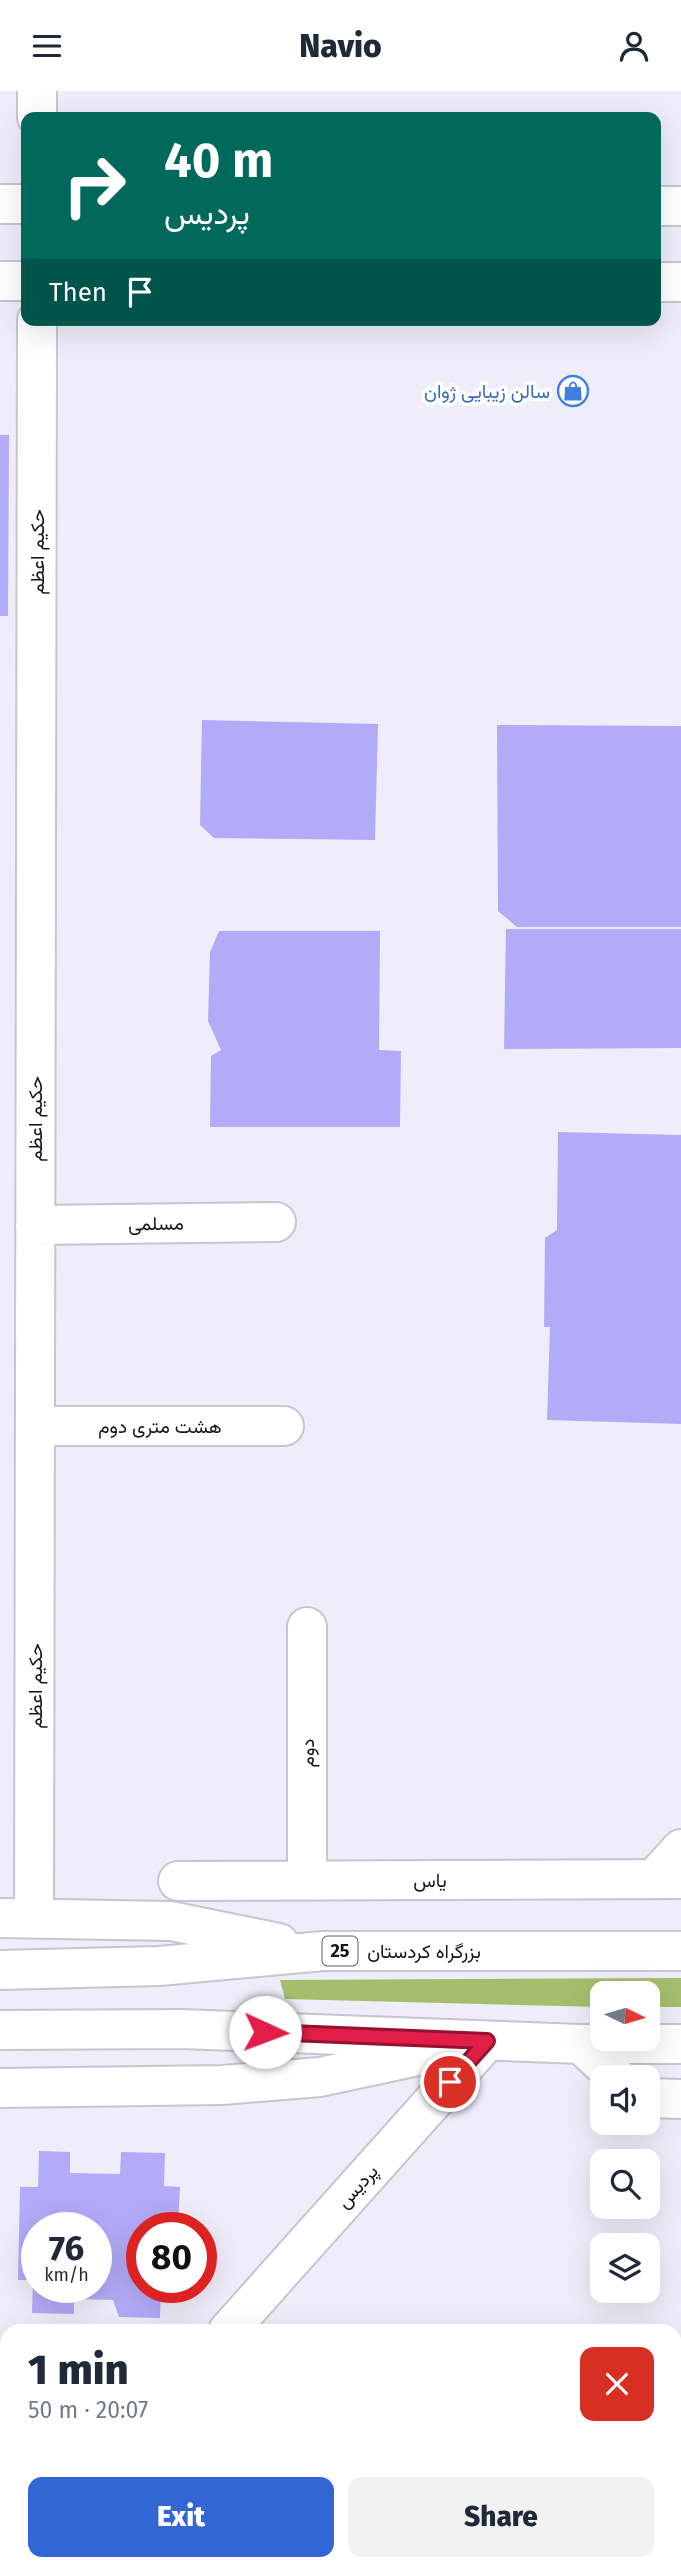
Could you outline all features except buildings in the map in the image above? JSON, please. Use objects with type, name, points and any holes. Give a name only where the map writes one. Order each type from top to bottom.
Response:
[{"type":"main road","points":[[37,91],[37,112]]},
{"type":"main road","points":[[0,204],[21,204]]},
{"type":"main road","points":[[661,206],[681,206]]},
{"type":"main road","points":[[0,281],[21,281]]},
{"type":"main road","points":[[661,282],[681,282]]},
{"type":"main road","name":"حکیم اعظم","points":[[17,1918],[35,1426],[37,326]]},
{"type":"main road","name":"مسلمی","points":[[35,1225],[276,1222]]},
{"type":"main road","name":"هشت متری دوم","points":[[35,1426],[284,1426]]},
{"type":"main road","name":"دوم","points":[[307,1626],[307,1880]]},
{"type":"main road","points":[[668,1879],[681,1849]]},
{"type":"main road","name":"یاس","points":[[178,1881],[668,1879]]},
{"type":"main road","points":[[17,1918],[171,1921],[323,1951]]},
{"type":"main road","name":"بزرگراه کردستان","points":[[0,1970],[159,1966],[323,1951],[681,1951]]},
{"type":"main road","points":[[0,2031],[181,2029],[581,2044],[681,2044]]},
{"type":"main road","points":[[0,2088],[222,2085],[320,2077],[487,2041]]},
{"type":"main road","name":"پردیس","points":[[234,2324],[487,2041]]},
{"type":"main road","points":[[581,2044],[603,2065]]},
{"type":"main road","points":[[660,2098],[681,2099]]},
{"type":"green space","points":[[681,1978],[681,2007],[660,2007],[660,1981],[590,1981],[590,2007],[285,1999],[280,1980]]},
{"type":"place","name":"سالن زیبایی ژوان","points":[[573,391]]},
{"type":"route","points":[[265,2032],[487,2041],[450,2082]]}]
